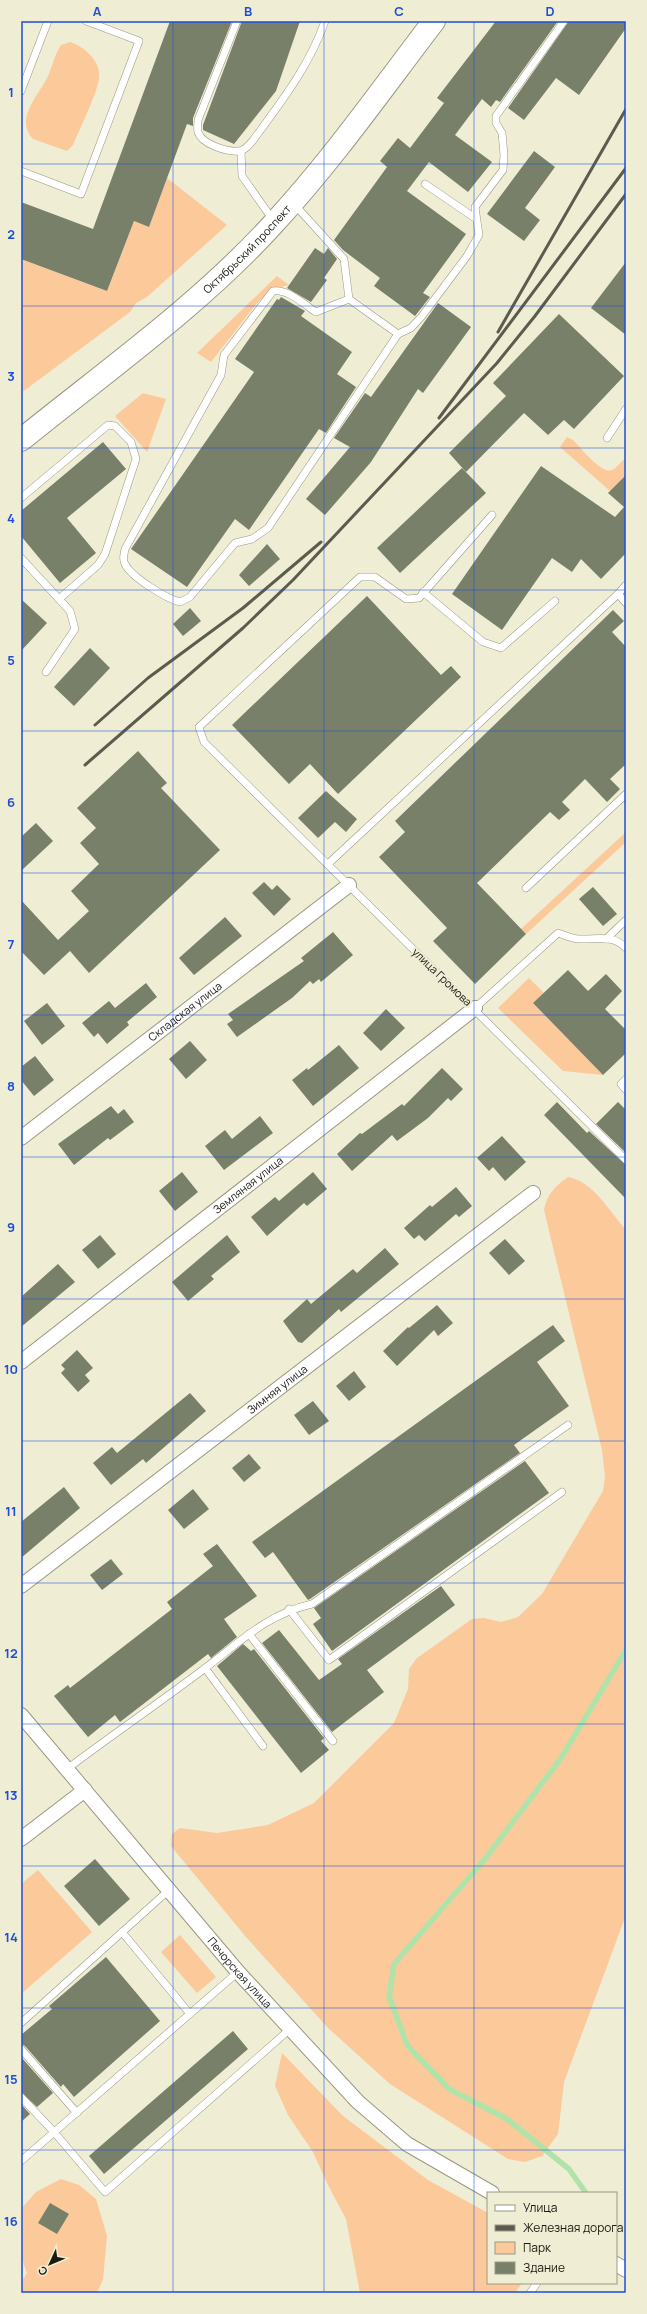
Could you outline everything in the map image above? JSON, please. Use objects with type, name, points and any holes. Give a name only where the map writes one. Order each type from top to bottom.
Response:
[{"type":"main road","name":"Октябрьский проспект","points":[[25,434],[167,322],[246,252],[275,222],[318,172],[434,21]]},
{"type":"street","name":"Складская улица","points":[[21,1138],[349,886]]},
{"type":"street","name":"Земляная улица","points":[[21,1362],[475,1008]]},
{"type":"street","name":"Зимняя улица","points":[[21,1586],[533,1193]]},
{"type":"street","name":"Печорская улица","points":[[21,1715],[238,1972],[330,2074],[386,2128],[407,2144],[490,2192]]},
{"type":"street","points":[[21,1839],[85,1790]]},
{"type":"street","points":[[617,2265],[626,2270]]},
{"type":"lane","points":[[21,92],[48,21]]},
{"type":"lane","points":[[21,171],[81,194],[139,41],[86,21]]},
{"type":"lane","points":[[237,21],[198,120],[198,133],[205,142],[229,150],[241,150],[249,146],[298,78],[318,42],[325,21]]},
{"type":"lane","points":[[349,299],[316,312],[287,293],[279,290],[273,291],[224,355],[221,375],[125,549],[123,558],[126,566],[143,581],[171,600],[180,602],[190,596],[235,543],[252,539],[268,528],[398,334],[411,328],[422,316],[467,256],[479,235],[475,218],[475,207],[503,170],[504,155],[502,133],[496,123],[496,116],[564,21]]},
{"type":"lane","points":[[241,150],[242,176],[275,222]]},
{"type":"lane","points":[[425,184],[475,218]]},
{"type":"lane","points":[[292,202],[344,259],[349,299],[398,334]]},
{"type":"lane","points":[[607,438],[626,409]]},
{"type":"lane","points":[[21,498],[108,425],[115,426],[131,442],[136,459],[105,554],[98,565],[59,599]]},
{"type":"lane","points":[[492,515],[423,592],[483,642],[501,648],[555,601]]},
{"type":"lane","points":[[21,558],[70,611],[75,629],[46,672]]},
{"type":"lane","name":"улица Громова","points":[[423,592],[419,598],[406,599],[375,577],[360,577],[199,727],[204,742],[475,1008],[626,1160]]},
{"type":"lane","points":[[328,864],[626,585]]},
{"type":"lane","points":[[618,594],[626,603]]},
{"type":"lane","points":[[526,888],[626,794]]},
{"type":"lane","points":[[606,939],[626,920]]},
{"type":"lane","points":[[475,1008],[558,933],[578,939],[606,939],[620,941],[626,948]]},
{"type":"lane","points":[[626,1079],[621,1084],[626,1090]]},
{"type":"lane","points":[[67,1769],[249,1634],[289,1609],[312,1604],[568,1425]]},
{"type":"lane","points":[[289,1609],[329,1660],[562,1492]]},
{"type":"lane","points":[[249,1634],[332,1740]]},
{"type":"lane","points":[[205,1668],[263,1746]]},
{"type":"lane","points":[[21,2023],[169,1890]]},
{"type":"lane","points":[[122,1932],[190,2014]]},
{"type":"lane","points":[[21,2161],[238,1972]]},
{"type":"lane","points":[[21,2097],[54,2132],[105,2192],[290,2030]]},
{"type":"lane","points":[[21,2049],[77,2113]]},
{"type":"lane","points":[[530,2293],[537,2284]]},
{"type":"green space","points":[[70,42],[87,51],[95,61],[98,67],[99,79],[91,103],[73,145],[67,151],[33,139],[27,131],[26,122],[31,104],[47,79],[59,48],[61,45]]},
{"type":"green space","points":[[167,178],[227,225],[147,297],[136,303],[130,312],[21,393],[21,259],[107,291],[134,221],[149,227]]},
{"type":"green space","points":[[277,276],[289,285],[273,289],[257,303],[211,362],[197,353]]},
{"type":"green space","points":[[143,393],[166,399],[147,452],[115,416]]},
{"type":"green space","points":[[567,437],[573,440],[597,464],[607,470],[614,469],[626,457],[626,475],[610,491],[560,447]]},
{"type":"green space","points":[[626,832],[626,842],[526,934],[521,929]]},
{"type":"green space","points":[[529,978],[544,993],[533,1003],[603,1075],[563,1071],[498,1008]]},
{"type":"green space","points":[[568,1177],[585,1184],[593,1191],[626,1230],[626,1915],[564,2082],[558,2134],[542,2156],[525,2162],[508,2159],[390,2084],[328,2028],[246,1937],[171,1846],[172,1834],[180,1828],[217,1833],[268,1825],[314,1803],[394,1723],[408,1689],[409,1669],[417,1658],[472,1619],[484,1618],[501,1622],[518,1617],[542,1594],[603,1491],[605,1477],[602,1450],[544,1210],[549,1195]]},
{"type":"green space","points":[[38,1870],[92,1932],[21,1994],[21,1884]]},
{"type":"green space","points":[[180,1935],[216,1977],[197,1993],[161,1952]]},
{"type":"green space","points":[[282,2053],[343,2116],[428,2180],[487,2212],[487,2284],[521,2284],[515,2293],[360,2293],[346,2219],[313,2152],[288,2115],[275,2086]]},
{"type":"green space","points":[[61,2179],[79,2185],[96,2199],[107,2236],[103,2279],[97,2293],[21,2293],[21,2282],[27,2273],[21,2257],[21,2209],[36,2192]]},
{"type":"building","points":[[170,21],[232,21],[193,118],[193,126],[187,124],[149,227],[134,221],[107,291],[21,259],[21,202],[93,229]]},
{"type":"building","points":[[242,21],[300,21],[276,91],[234,144],[203,130],[203,125]]},
{"type":"building","points":[[496,21],[558,21],[500,102],[496,100],[491,107],[482,99],[455,135],[492,162],[468,192],[429,162],[407,191],[466,234],[423,293],[430,297],[415,316],[374,286],[380,278],[343,250],[334,240],[387,167],[380,161],[398,138],[410,148],[444,103],[437,98]]},
{"type":"building","points":[[569,21],[626,21],[626,28],[579,95],[556,78],[524,120],[508,108]]},
{"type":"building","points":[[534,151],[555,167],[525,208],[540,220],[524,241],[487,214]]},
{"type":"building","points":[[315,248],[324,254],[328,248],[337,259],[324,278],[327,280],[311,302],[287,288]]},
{"type":"building","points":[[626,262],[626,335],[591,308]]},
{"type":"building","points":[[281,297],[305,311],[301,316],[352,352],[337,374],[356,387],[326,433],[319,429],[249,530],[235,519],[187,587],[131,549],[254,372],[235,359],[277,299],[279,300]]},
{"type":"building","points":[[438,303],[471,327],[423,393],[418,389],[371,462],[325,515],[306,499],[350,447],[334,438],[365,393],[371,397]]},
{"type":"building","points":[[559,314],[624,376],[574,429],[564,420],[548,435],[524,413],[466,472],[449,453],[506,396],[493,383]]},
{"type":"building","points":[[103,442],[126,469],[67,518],[96,553],[60,583],[21,536],[21,511]]},
{"type":"building","points":[[541,466],[615,517],[624,507],[608,493],[626,475],[626,553],[601,579],[581,559],[572,572],[552,558],[502,630],[452,594]]},
{"type":"building","points":[[462,468],[486,493],[400,573],[377,548]]},
{"type":"building","points":[[267,544],[280,559],[249,586],[239,575]]},
{"type":"building","points":[[367,596],[441,675],[451,666],[461,677],[338,794],[310,764],[289,784],[232,725]]},
{"type":"building","points":[[21,599],[47,623],[21,651]]},
{"type":"building","points":[[190,608],[201,621],[183,636],[173,624]]},
{"type":"building","points":[[613,610],[624,621],[612,632],[626,647],[626,764],[610,779],[620,789],[607,802],[585,779],[562,802],[570,810],[559,820],[550,812],[477,883],[526,934],[475,984],[433,941],[447,928],[379,857],[405,832],[395,821]]},
{"type":"building","points":[[90,648],[110,668],[74,706],[54,687]]},
{"type":"building","points":[[138,751],[167,783],[161,788],[220,850],[89,973],[70,951],[44,975],[21,951],[21,900],[58,940],[89,911],[71,891],[99,864],[80,843],[96,828],[77,808]]},
{"type":"building","points":[[326,791],[357,819],[346,832],[335,822],[318,838],[298,818]]},
{"type":"building","points":[[36,823],[53,841],[21,871],[21,837]]},
{"type":"building","points":[[264,882],[272,890],[277,885],[291,899],[274,916],[252,893]]},
{"type":"building","points":[[593,887],[617,914],[603,926],[579,899]]},
{"type":"building","points":[[225,917],[242,936],[194,975],[179,958]]},
{"type":"building","points":[[333,932],[353,955],[321,982],[319,979],[313,984],[310,981],[292,998],[237,1037],[227,1024],[233,1020],[228,1014],[304,961],[301,958]]},
{"type":"building","points":[[568,970],[588,991],[606,974],[622,991],[605,1009],[626,1030],[626,1053],[603,1075],[533,1003]]},
{"type":"building","points":[[146,983],[157,997],[127,1022],[129,1025],[107,1044],[98,1033],[94,1037],[82,1023],[109,1001],[115,1008]]},
{"type":"building","points":[[47,1003],[65,1026],[42,1045],[24,1021]]},
{"type":"building","points":[[386,1009],[405,1028],[381,1051],[363,1033]]},
{"type":"building","points":[[190,1041],[207,1060],[186,1079],[169,1059]]},
{"type":"building","points":[[339,1045],[359,1068],[313,1106],[292,1080],[307,1068],[308,1070]]},
{"type":"building","points":[[35,1056],[54,1080],[34,1096],[21,1080],[21,1067]]},
{"type":"building","points":[[442,1068],[463,1089],[451,1101],[448,1098],[428,1118],[397,1141],[392,1135],[352,1171],[337,1154],[360,1133],[362,1134],[402,1104],[404,1106]]},
{"type":"building","points":[[557,1102],[587,1133],[589,1131],[626,1165],[626,1199],[544,1115]]},
{"type":"building","points":[[618,1102],[626,1110],[626,1153],[596,1124]]},
{"type":"building","points":[[111,1106],[118,1114],[124,1109],[134,1122],[110,1140],[108,1138],[74,1165],[58,1144]]},
{"type":"building","points":[[260,1116],[273,1133],[224,1170],[205,1146],[225,1130],[232,1139]]},
{"type":"building","points":[[502,1136],[526,1162],[505,1181],[493,1167],[489,1171],[477,1158]]},
{"type":"building","points":[[182,1172],[198,1192],[175,1211],[159,1191]]},
{"type":"building","points":[[313,1172],[327,1189],[307,1206],[304,1203],[267,1236],[251,1217],[275,1197],[279,1201]]},
{"type":"building","points":[[456,1187],[472,1206],[459,1217],[456,1214],[425,1241],[419,1235],[414,1239],[404,1228],[430,1205],[432,1207]]},
{"type":"building","points":[[100,1235],[116,1254],[98,1269],[82,1250]]},
{"type":"building","points":[[227,1235],[240,1252],[211,1276],[214,1279],[188,1301],[172,1282]]},
{"type":"building","points":[[505,1239],[525,1261],[509,1275],[489,1253]]},
{"type":"building","points":[[385,1248],[399,1264],[341,1312],[339,1309],[302,1343],[298,1342],[283,1321],[307,1299],[311,1304],[353,1269],[357,1273]]},
{"type":"building","points":[[58,1264],[75,1282],[21,1327],[21,1297]]},
{"type":"building","points":[[437,1305],[453,1323],[438,1336],[434,1330],[397,1366],[383,1351],[408,1327],[409,1328]]},
{"type":"building","points":[[553,1325],[565,1341],[537,1362],[569,1406],[514,1445],[520,1453],[308,1600],[273,1552],[265,1558],[252,1542]]},
{"type":"building","points":[[77,1350],[93,1368],[85,1375],[90,1381],[78,1392],[61,1373],[65,1369],[61,1365]]},
{"type":"building","points":[[354,1371],[366,1387],[349,1401],[336,1386]]},
{"type":"building","points":[[190,1393],[206,1411],[146,1463],[143,1459],[111,1485],[93,1463],[112,1447],[117,1453]]},
{"type":"building","points":[[313,1401],[329,1421],[309,1435],[294,1415]]},
{"type":"building","points":[[249,1454],[261,1468],[244,1482],[232,1468]]},
{"type":"building","points":[[525,1461],[549,1493],[332,1651],[313,1624],[321,1618],[314,1608]]},
{"type":"building","points":[[64,1487],[80,1508],[21,1558],[21,1522]]},
{"type":"building","points":[[193,1489],[209,1509],[184,1529],[168,1510]]},
{"type":"building","points":[[217,1544],[257,1596],[224,1619],[237,1637],[211,1658],[208,1654],[120,1722],[115,1715],[88,1737],[54,1696],[68,1685],[70,1688],[172,1609],[167,1602],[213,1566],[203,1554]]},
{"type":"building","points":[[111,1559],[123,1574],[102,1590],[90,1575]]},
{"type":"building","points":[[441,1586],[455,1605],[367,1670],[384,1692],[332,1732],[262,1643],[279,1630],[319,1680],[342,1664],[338,1659]]},
{"type":"building","points":[[243,1644],[251,1651],[254,1649],[324,1738],[321,1741],[329,1750],[301,1773],[217,1666]]},
{"type":"building","points":[[95,1859],[130,1899],[99,1926],[64,1886]]},
{"type":"building","points":[[106,1957],[160,2021],[74,2097],[63,2084],[61,2087],[25,2046],[21,2044],[21,2035],[52,2009],[49,2006]]},
{"type":"building","points":[[233,2031],[248,2049],[104,2174],[89,2156]]},
{"type":"building","points":[[21,2057],[53,2093],[37,2107],[21,2092]]},
{"type":"building","points":[[21,2104],[30,2114],[21,2122]]},
{"type":"building","points":[[50,2203],[69,2214],[57,2234],[38,2223]]},
{"type":"waterway","points":[[585,2192],[569,2169],[507,2119],[449,2089],[407,2045],[389,1996],[394,1964],[485,1859],[561,1758],[626,1650]]},
{"type":"railway","points":[[498,332],[626,109]]},
{"type":"railway","points":[[439,418],[626,168]]},
{"type":"railway","points":[[85,765],[243,628],[293,580],[497,363],[535,316],[626,194]]},
{"type":"railway","points":[[95,725],[148,678],[243,608],[321,542]]}]
